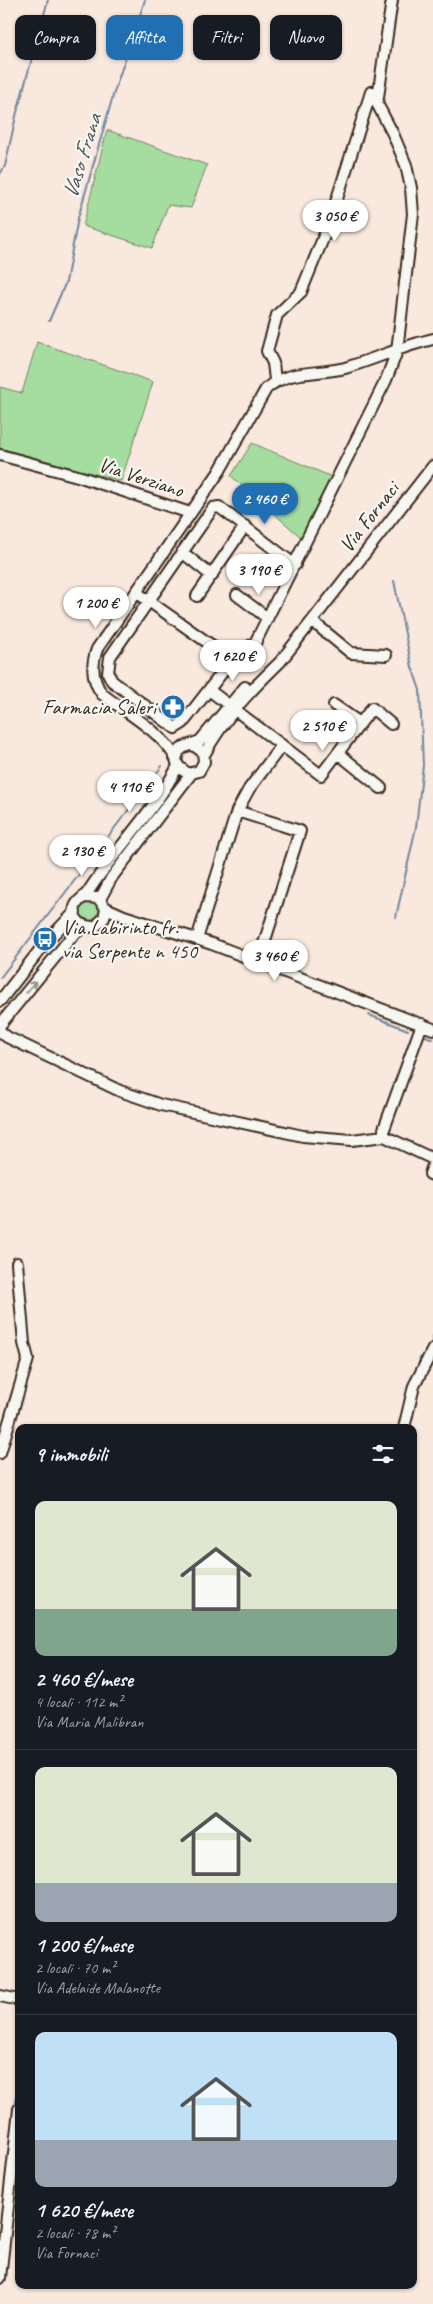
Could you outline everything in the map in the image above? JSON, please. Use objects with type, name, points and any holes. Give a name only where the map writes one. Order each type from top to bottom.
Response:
[{"type":"street","points":[[377,104],[392,0]]},
{"type":"street","points":[[136,592],[220,652],[232,654],[246,650],[255,643],[266,617],[295,564],[386,380],[397,351],[413,214],[411,188],[406,165],[393,134],[370,92],[329,224],[301,292],[277,315],[266,351],[273,363],[275,380],[289,376],[344,368],[397,351],[433,339]]},
{"type":"street","name":"Via Verziano","points":[[0,455],[81,477],[190,513],[219,472],[257,401],[275,380]]},
{"type":"street","name":"Via Fornaci","points":[[193,745],[200,741],[280,662],[433,466]]},
{"type":"street","points":[[232,654],[228,665],[209,690],[183,723],[175,728],[112,681],[108,666],[110,657],[213,508],[219,507],[295,564]]},
{"type":"street","points":[[190,513],[97,649],[94,657],[93,674],[102,694],[119,707],[156,734],[181,748],[193,745],[200,748],[204,755]]},
{"type":"street","points":[[198,596],[246,526]]},
{"type":"street","points":[[182,552],[212,576]]},
{"type":"street","points":[[237,595],[266,617]]},
{"type":"street","points":[[312,621],[351,653],[386,655]]},
{"type":"street","points":[[209,690],[320,775],[339,754],[372,708],[391,724]]},
{"type":"street","points":[[119,707],[128,693]]},
{"type":"street","points":[[334,704],[360,723]]},
{"type":"street","name":"Via Fornaci","points":[[103,909],[112,877],[192,774],[202,767],[204,755],[212,739],[232,708]]},
{"type":"street","points":[[156,734],[167,746],[185,773],[192,774]]},
{"type":"street","points":[[197,939],[237,811],[248,789],[282,745]]},
{"type":"street","points":[[0,1001],[46,942],[74,912],[77,903],[85,897],[101,871],[166,787],[181,748]]},
{"type":"street","points":[[339,754],[381,788]]},
{"type":"street","points":[[237,811],[300,831],[258,962]]},
{"type":"street","points":[[85,897],[94,896],[103,909],[197,939],[433,1029]]},
{"type":"street","points":[[74,912],[78,921],[85,926],[96,926],[103,909]]},
{"type":"street","points":[[0,1025],[73,935],[85,926]]},
{"type":"street","points":[[384,1136],[384,1129],[422,1024]]},
{"type":"street","points":[[0,1031],[15,1041],[120,1091],[161,1105],[303,1136],[352,1140],[384,1136],[433,1159]]},
{"type":"street","points":[[433,1165],[430,1174],[433,1175]]},
{"type":"street","points":[[0,1454],[28,1359],[24,1343],[17,1263]]},
{"type":"street","points":[[405,1424],[414,1386],[433,1349]]},
{"type":"street","points":[[0,1996],[15,1999]]},
{"type":"street","points":[[0,2278],[15,2145]]},
{"type":"green space","points":[[107,130],[207,165],[191,208],[168,205],[152,248],[83,226]]},
{"type":"green space","points":[[37,342],[153,382],[121,481],[0,448],[0,387],[22,393]]},
{"type":"green space","points":[[252,443],[332,477],[303,539],[231,476]]},
{"type":"green space","points":[[90,900],[98,903],[101,911],[98,919],[90,922],[82,919],[79,911],[82,903]]},
{"type":"waterway","name":"Vaso Frana","points":[[0,174],[5,166],[16,116],[48,0]]},
{"type":"waterway","name":"Vaso Frana","points":[[49,321],[66,282],[78,218],[115,89],[145,0]]},
{"type":"waterway","points":[[394,581],[412,667],[420,690],[423,765],[416,827],[396,917]]},
{"type":"waterway","points":[[0,978],[162,766]]},
{"type":"waterway","points":[[369,1015],[408,1030]]},
{"type":"waterway","points":[[423,1035],[433,1039]]},
{"type":"waterway","points":[[431,1345],[433,1336]]},
{"type":"waterway","points":[[419,1362],[420,1358],[425,1355]]},
{"type":"waterway","points":[[411,1382],[417,1367]]},
{"type":"waterway","points":[[400,1424],[408,1389]]},
{"type":"waterway","points":[[0,1990],[15,1993]]},
{"type":"waterway","points":[[6,2183],[15,2110]]},
{"type":"place","name":"Farmacia Saleri","points":[[173,707]]},
{"type":"place","name":"Via Labirinto fr. via Serpente n 450","points":[[45,939]]}]
